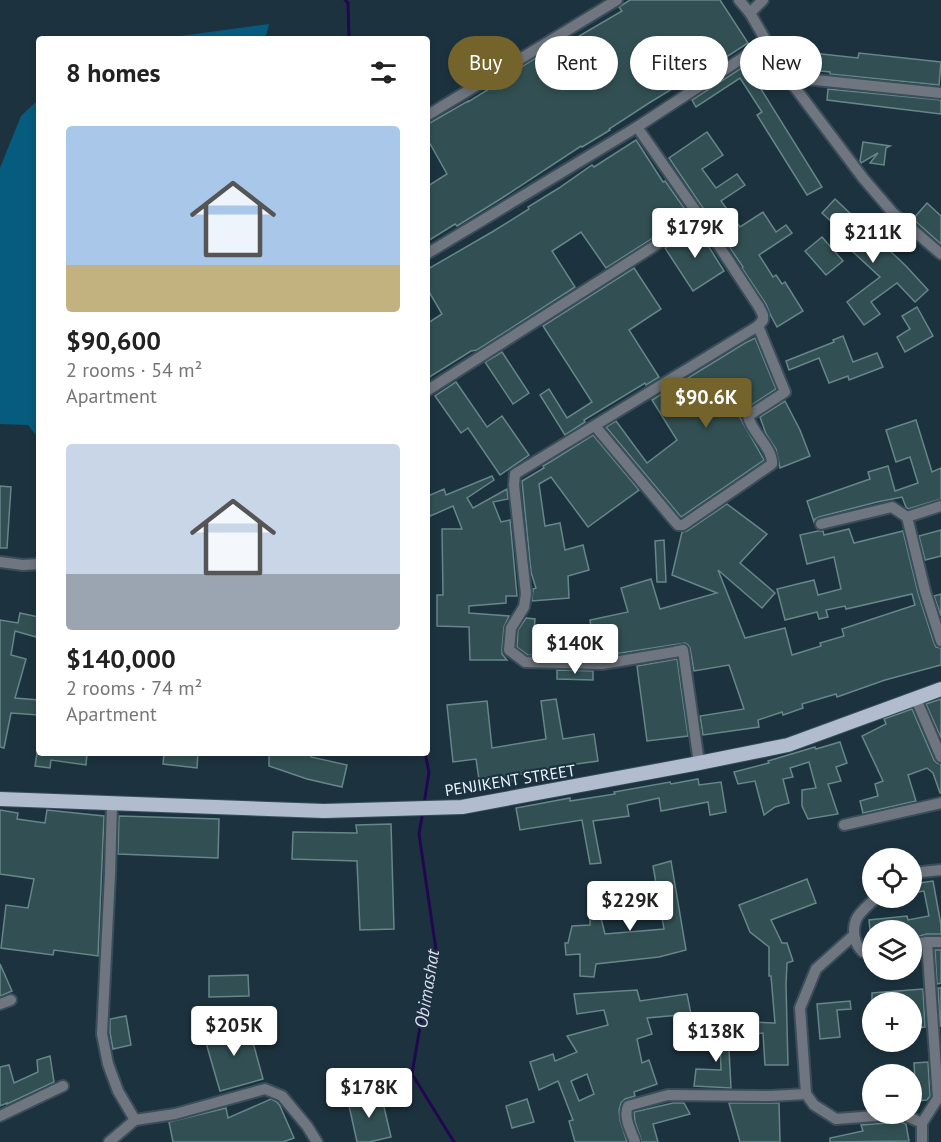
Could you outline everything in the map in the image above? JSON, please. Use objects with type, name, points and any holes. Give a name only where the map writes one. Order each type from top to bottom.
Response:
[{"type":"main road","name":"PENJIKENT STREET","points":[[0,799],[324,811],[462,807],[699,764],[788,745],[941,689]]},
{"type":"street","points":[[430,114],[617,0]]},
{"type":"street","points":[[739,0],[763,36]]},
{"type":"street","points":[[750,13],[763,0]]},
{"type":"street","points":[[430,252],[638,126],[740,60]]},
{"type":"street","points":[[822,81],[941,93]]},
{"type":"street","points":[[798,90],[863,178],[893,213],[941,254]]},
{"type":"street","points":[[638,126],[759,307],[763,320],[758,326],[515,474],[514,485],[526,594],[524,608],[511,628],[509,650],[525,662],[602,664],[683,650],[699,764]]},
{"type":"street","points":[[430,389],[700,217]]},
{"type":"street","points":[[595,426],[678,525],[683,525],[772,464],[771,457],[749,422],[748,416],[785,392],[758,326]]},
{"type":"street","points":[[907,517],[941,506]]},
{"type":"street","points":[[821,524],[892,507],[907,517],[925,591],[941,641]]},
{"type":"street","points":[[0,562],[36,564]]},
{"type":"street","points":[[916,699],[941,757]]},
{"type":"street","points":[[112,803],[111,874],[102,1034],[108,1064],[118,1091],[135,1120]]},
{"type":"street","points":[[844,825],[941,803]]},
{"type":"street","points":[[922,872],[941,870]]},
{"type":"street","points":[[862,951],[858,948],[854,935],[856,918],[866,908]]},
{"type":"street","points":[[854,935],[816,969],[800,1008],[806,1094],[814,1105],[836,1119],[862,1117]]},
{"type":"street","points":[[922,1142],[922,1124],[938,1098],[927,942]]},
{"type":"street","points":[[922,943],[941,942]]},
{"type":"street","points":[[0,1004],[11,1000]]},
{"type":"street","points":[[0,1116],[63,1086]]},
{"type":"street","points":[[109,1142],[135,1120],[175,1114],[265,1089],[282,1096],[317,1142]]},
{"type":"street","points":[[635,1142],[626,1110],[628,1106],[651,1099],[668,1095],[806,1094]]},
{"type":"shaded area","points":[[269,24],[266,36],[180,36]]},
{"type":"shaded area","points":[[36,102],[36,435],[28,425],[0,424],[0,168],[21,116]]},
{"type":"building","points":[[630,0],[720,0],[743,36],[740,36],[740,48],[728,56],[728,36],[630,36],[630,90],[670,90],[502,198],[430,240],[430,185],[447,174],[430,144],[430,123],[488,90],[523,90],[523,66],[535,58],[535,90],[618,90],[618,36],[579,36],[622,11],[619,7]]},
{"type":"building","points":[[859,53],[941,62],[939,85],[830,74],[830,72],[822,71],[822,54],[858,58]]},
{"type":"building","points":[[740,69],[740,78],[728,86],[728,77]]},
{"type":"building","points":[[828,89],[941,100],[941,114],[827,100]]},
{"type":"building","points":[[707,90],[722,90],[696,107],[692,100]]},
{"type":"building","points":[[748,90],[762,90],[822,187],[807,195],[757,115],[762,112]]},
{"type":"building","points":[[707,132],[723,155],[702,169],[716,188],[737,174],[745,185],[721,201],[740,227],[763,212],[776,232],[786,225],[792,233],[759,255],[773,277],[776,275],[782,284],[785,282],[803,311],[777,327],[743,267],[669,158]]},
{"type":"building","points":[[636,140],[663,182],[665,181],[689,215],[606,268],[581,232],[552,251],[575,287],[477,350],[471,351],[430,377],[430,322],[442,314],[430,293],[430,268],[529,209],[528,207],[592,165],[594,167]]},
{"type":"building","points":[[863,142],[890,146],[886,148],[884,165],[870,163],[878,153],[861,163]]},
{"type":"building","points":[[835,199],[928,290],[915,302],[897,283],[871,302],[880,314],[864,325],[847,302],[880,277],[852,251],[857,245],[822,213]]},
{"type":"building","points":[[927,203],[941,216],[941,244],[913,219]]},
{"type":"building","points":[[697,228],[724,271],[693,291],[665,248]]},
{"type":"building","points":[[822,237],[843,261],[826,275],[805,251]]},
{"type":"building","points":[[634,268],[661,309],[629,330],[659,377],[584,420],[585,422],[565,435],[540,395],[549,389],[567,418],[592,402],[543,326]]},
{"type":"building","points":[[917,307],[933,336],[905,352],[897,337],[910,329],[902,316]]},
{"type":"building","points":[[843,336],[853,362],[877,353],[883,367],[849,380],[848,376],[829,383],[819,358],[789,370],[786,361],[834,342],[833,340]]},
{"type":"building","points":[[755,338],[776,389],[738,414],[764,460],[681,517],[606,427],[616,421],[647,463],[677,440],[652,400]]},
{"type":"building","points":[[502,352],[529,393],[513,404],[485,362]]},
{"type":"building","points":[[456,382],[487,427],[502,416],[529,455],[500,475],[468,428],[461,433],[435,396]]},
{"type":"building","points":[[785,401],[810,456],[780,468],[776,449],[766,434],[760,417]]},
{"type":"building","points":[[916,420],[932,472],[941,468],[941,499],[908,509],[902,497],[819,517],[814,522],[807,501],[870,479],[868,472],[888,466],[895,491],[918,483],[910,457],[896,462],[886,430]]},
{"type":"building","points":[[593,435],[639,490],[588,527],[551,477],[539,484],[545,526],[560,523],[565,550],[583,545],[589,570],[568,576],[569,598],[532,601],[533,589],[536,588],[531,572],[522,481]]},
{"type":"building","points":[[492,476],[494,480],[467,498],[473,508],[507,489],[508,499],[493,502],[501,522],[510,520],[517,596],[506,596],[506,603],[469,606],[469,613],[509,616],[504,627],[502,649],[502,654],[507,660],[470,660],[469,627],[437,626],[437,595],[443,595],[442,529],[462,529],[453,506],[430,516],[430,495],[444,489],[446,495]]},
{"type":"building","points":[[0,486],[11,487],[7,548],[0,548]]},
{"type":"building","points":[[727,504],[767,534],[740,563],[775,593],[762,608],[718,570],[745,638],[785,628],[792,655],[844,636],[842,629],[915,605],[912,594],[846,609],[845,606],[826,610],[828,617],[819,619],[817,612],[785,620],[777,589],[814,580],[818,595],[841,589],[834,557],[807,564],[800,535],[823,531],[824,535],[849,529],[854,543],[903,531],[918,593],[934,643],[936,647],[941,648],[941,665],[885,680],[837,697],[836,694],[802,704],[803,708],[758,720],[759,727],[703,735],[700,716],[744,709],[729,665],[694,671],[690,648],[685,643],[595,656],[590,620],[628,612],[621,588],[651,579],[660,609],[717,593],[672,575],[682,532]]},
{"type":"building","points":[[941,530],[941,556],[925,560],[919,536]]},
{"type":"building","points":[[664,540],[666,582],[657,582],[655,541]]},
{"type":"building","points":[[941,594],[941,616],[934,596]]},
{"type":"building","points":[[20,613],[36,616],[36,637],[15,631],[11,655],[26,659],[15,698],[36,700],[36,715],[11,713],[4,748],[0,747],[0,620],[18,623]]},
{"type":"building","points":[[526,618],[535,619],[533,644],[565,647],[564,656],[528,655],[517,647],[518,630]]},
{"type":"building","points":[[677,659],[688,736],[647,741],[637,666]]},
{"type":"building","points":[[557,670],[593,671],[593,680],[557,679]]},
{"type":"building","points":[[556,699],[563,739],[594,734],[598,761],[548,768],[549,771],[514,775],[515,780],[480,786],[476,759],[453,762],[447,705],[487,701],[492,748],[546,739],[541,701]]},
{"type":"building","points":[[941,699],[941,738],[926,704]]},
{"type":"building","points":[[912,709],[934,760],[941,764],[941,793],[933,773],[927,768],[908,775],[916,801],[863,813],[860,801],[878,796],[875,784],[883,781],[862,736],[886,724],[884,719]]},
{"type":"building","points":[[840,742],[847,763],[836,767],[841,781],[828,784],[838,814],[808,819],[802,806],[802,790],[816,788],[809,762],[790,768],[793,777],[783,779],[789,803],[775,807],[764,815],[755,781],[738,784],[734,772],[815,747],[816,749]]},
{"type":"building","points":[[37,756],[87,756],[86,765],[51,760],[50,768],[35,766]]},
{"type":"building","points":[[164,756],[198,756],[197,768],[163,764]]},
{"type":"building","points":[[269,756],[311,756],[347,765],[342,787],[307,779],[269,766]]},
{"type":"building","points":[[698,779],[699,785],[721,782],[726,812],[710,815],[708,802],[661,811],[659,798],[627,805],[629,816],[593,821],[601,863],[590,864],[582,820],[520,830],[516,808]]},
{"type":"building","points":[[0,810],[18,813],[17,819],[45,823],[47,810],[104,816],[98,956],[54,950],[53,955],[1,948],[6,905],[28,908],[34,879],[0,874]]},
{"type":"building","points":[[119,816],[219,819],[218,858],[118,854]]},
{"type":"building","points":[[391,824],[394,929],[360,930],[357,861],[292,859],[293,832],[357,833],[356,825]]},
{"type":"building","points":[[671,861],[686,950],[659,957],[596,964],[594,977],[580,976],[580,954],[566,955],[565,943],[568,943],[572,926],[590,925],[590,887],[593,887],[605,934],[664,929],[653,866]]},
{"type":"building","points":[[807,879],[816,903],[771,920],[782,943],[787,943],[793,961],[787,963],[788,1065],[765,1065],[763,1033],[753,1034],[752,1022],[775,1023],[771,976],[769,976],[769,947],[750,932],[739,905]]},
{"type":"building","points":[[933,881],[941,934],[922,935],[922,920],[908,920],[929,916],[922,883]]},
{"type":"building","points":[[907,916],[908,920],[869,920]]},
{"type":"building","points":[[935,950],[941,950],[941,983],[937,984]]},
{"type":"building","points":[[0,964],[12,991],[0,996]]},
{"type":"building","points":[[248,975],[249,996],[209,997],[209,976]]},
{"type":"building","points":[[938,988],[941,988],[941,1026],[940,1026]]},
{"type":"building","points":[[923,989],[925,1027],[922,1027],[922,992],[885,992]]},
{"type":"building","points":[[637,990],[640,1001],[687,994],[691,1014],[647,1018],[652,1034],[637,1039],[642,1063],[649,1060],[657,1084],[634,1092],[635,1096],[621,1103],[620,1120],[627,1142],[575,1142],[569,1121],[573,1120],[558,1081],[539,1090],[530,1062],[553,1054],[555,1061],[577,1052],[567,1036],[608,1025],[604,1010],[577,1014],[574,994]],"holes":[[[587,1074],[594,1094],[579,1101],[571,1081]]]},
{"type":"building","points":[[850,1001],[851,1009],[837,1010],[840,1037],[820,1039],[817,1004]]},
{"type":"building","points":[[126,1016],[131,1045],[113,1049],[110,1019]]},
{"type":"building","points":[[248,1024],[263,1079],[220,1091],[204,1036]]},
{"type":"building","points":[[702,1031],[728,1031],[731,1088],[694,1086],[696,1069],[721,1070],[720,1043],[702,1042]]},
{"type":"building","points":[[50,1056],[54,1082],[0,1106],[0,1067],[9,1065],[14,1083],[38,1072],[37,1060]]},
{"type":"building","points":[[928,1062],[930,1096],[927,1100],[922,1100],[922,1064],[914,1063]]},
{"type":"building","points":[[381,1094],[391,1137],[357,1142],[348,1101]]},
{"type":"building","points":[[271,1099],[280,1106],[294,1138],[283,1142],[173,1142],[169,1122],[226,1108],[228,1118]]},
{"type":"building","points":[[527,1099],[534,1122],[512,1128],[506,1106]]},
{"type":"building","points":[[673,1103],[684,1103],[690,1114],[653,1124],[658,1142],[642,1142],[634,1112]]},
{"type":"building","points":[[729,1103],[779,1103],[780,1142],[740,1142]]},
{"type":"building","points":[[906,1124],[909,1141],[830,1142],[830,1138],[863,1131],[861,1125]]},
{"type":"waterway","name":"Obimashat","points":[[345,0],[348,3],[349,36]]},
{"type":"waterway","name":"Obimashat","points":[[424,804],[429,772],[426,756]]},
{"type":"waterway","name":"Obimashat","points":[[423,811],[419,834],[436,950],[412,1074],[454,1142]]}]
